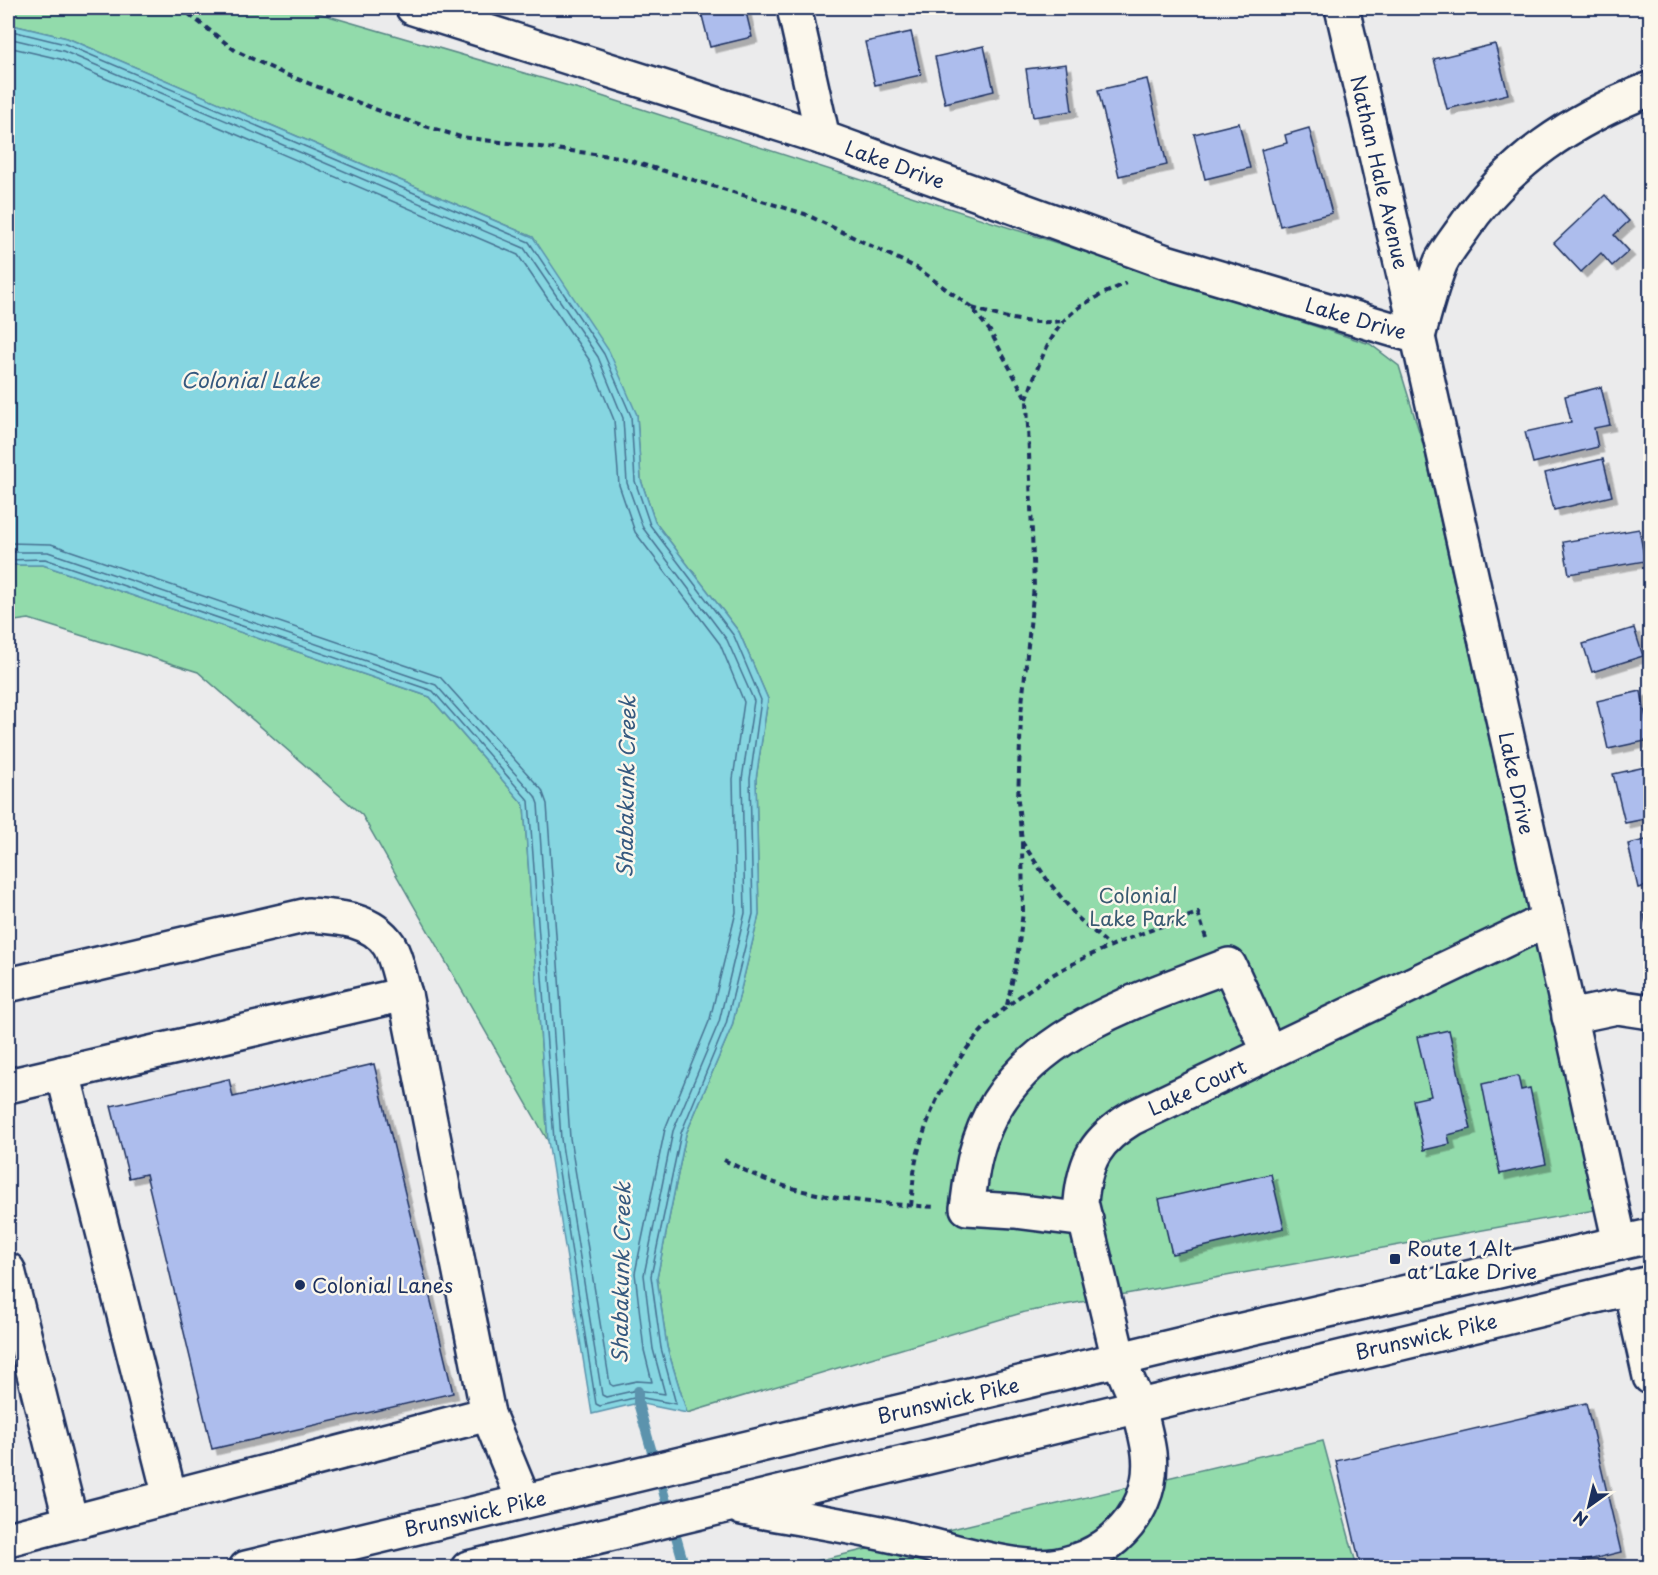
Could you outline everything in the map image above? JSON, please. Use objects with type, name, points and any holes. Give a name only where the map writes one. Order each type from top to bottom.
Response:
[{"type":"street","name":"Lake Drive","points":[[413,8],[823,138],[1166,262],[1418,336],[1569,1017],[1635,1239]]},
{"type":"street","points":[[794,8],[823,138]]},
{"type":"street","name":"Nathan Hale Avenue","points":[[1342,8],[1418,336]]},
{"type":"street","points":[[1418,336],[1442,260],[1474,212],[1510,173],[1550,140],[1601,109],[1650,89]]},
{"type":"street","points":[[8,985],[308,915],[348,918],[370,928],[389,945],[405,994],[488,1414],[524,1501]]},
{"type":"street","name":"Lake Court","points":[[731,1506],[883,1534],[1028,1566],[1061,1566],[1089,1557],[1115,1539],[1135,1515],[1146,1488],[1150,1454],[1138,1404],[1119,1360],[1081,1202],[1083,1176],[1093,1151],[1110,1131],[1132,1118],[1547,920]]},
{"type":"street","points":[[1086,1220],[1015,1211],[967,1208],[976,1153],[992,1114],[1013,1080],[1041,1052],[1074,1031],[1137,1001],[1229,965],[1269,1053]]},
{"type":"street","points":[[8,1086],[405,994]]},
{"type":"street","points":[[1569,1017],[1617,1007],[1650,1012]]},
{"type":"street","points":[[63,1073],[170,1497]]},
{"type":"street","name":"Brunswick Pike","points":[[246,1568],[1635,1239]]},
{"type":"street","points":[[8,1270],[71,1522]]},
{"type":"street","points":[[1640,1285],[1650,1377]]},
{"type":"street","name":"Brunswick Pike","points":[[468,1568],[731,1506],[1138,1404],[1640,1285]]},
{"type":"street","points":[[8,1539],[488,1414]]},
{"type":"path","points":[[182,8],[236,51],[282,73],[393,116],[461,137],[618,157],[805,214],[917,268],[971,307],[990,331],[1027,400]]},
{"type":"path","points":[[1007,1006],[1017,958],[1023,912],[1022,842],[1018,801],[1021,714],[1034,586],[1027,400],[1039,363],[1063,321],[1098,297],[1166,262]]},
{"type":"path","points":[[971,307],[1004,318],[1035,324],[1063,321]]},
{"type":"path","points":[[1022,842],[1048,881],[1078,918],[1108,945]]},
{"type":"path","points":[[724,1160],[773,1183],[821,1196],[881,1204],[967,1208]]},
{"type":"green space","name":"Colonial Lake Park","points":[[8,8],[301,8],[586,91],[1370,344],[1399,366],[1423,444],[1595,1210],[1025,1312],[687,1413],[667,1347],[657,1278],[686,1134],[732,1026],[759,915],[756,779],[768,699],[739,632],[655,522],[641,480],[637,415],[533,237],[67,38],[8,24]]},
{"type":"green space","points":[[8,565],[43,565],[430,697],[524,805],[548,1141],[362,815],[198,672],[29,619],[8,622]]},
{"type":"green space","points":[[1323,1441],[1357,1567],[787,1568]]},
{"type":"water","name":"Colonial Lake","points":[[8,24],[67,38],[533,237],[609,351],[637,415],[641,480],[655,522],[739,632],[768,699],[756,779],[759,915],[732,1026],[686,1134],[657,1278],[667,1347],[687,1413],[638,1403],[592,1414],[548,1141],[524,805],[430,697],[43,565],[8,565]]},
{"type":"building","points":[[700,8],[745,8],[752,37],[710,47]]},
{"type":"building","points":[[911,32],[921,75],[875,85],[865,42]]},
{"type":"building","points":[[1495,44],[1508,94],[1447,109],[1434,59]]},
{"type":"building","points":[[984,46],[994,91],[945,103],[935,57]]},
{"type":"building","points":[[1066,64],[1072,111],[1033,117],[1026,69]]},
{"type":"building","points":[[1147,79],[1167,165],[1119,176],[1098,90]]},
{"type":"building","points":[[1239,123],[1250,168],[1205,179],[1194,134]]},
{"type":"building","points":[[1309,128],[1332,213],[1280,226],[1261,150],[1287,143],[1285,135]]},
{"type":"building","points":[[1605,195],[1629,221],[1614,235],[1629,251],[1612,266],[1601,253],[1581,272],[1554,243]]},
{"type":"building","points":[[1601,387],[1610,425],[1594,428],[1598,447],[1533,463],[1525,432],[1571,422],[1565,396]]},
{"type":"building","points":[[1603,459],[1612,496],[1554,510],[1545,473]]},
{"type":"building","points":[[1639,529],[1645,561],[1569,574],[1563,542]]},
{"type":"building","points":[[1634,628],[1643,656],[1592,672],[1583,644]]},
{"type":"building","points":[[1641,691],[1650,740],[1608,749],[1597,701]]},
{"type":"building","points":[[1650,766],[1650,818],[1625,823],[1613,774]]},
{"type":"building","points":[[1650,839],[1650,885],[1638,888],[1628,844]]},
{"type":"building","points":[[1650,914],[1650,944],[1644,915]]},
{"type":"building","points":[[1449,1030],[1471,1129],[1448,1135],[1450,1144],[1424,1150],[1413,1100],[1431,1096],[1417,1037]]},
{"type":"building","name":"Colonial Lanes","points":[[374,1064],[453,1393],[212,1449],[146,1174],[129,1178],[111,1106],[229,1079],[233,1097]]},
{"type":"building","points":[[1518,1076],[1521,1090],[1530,1088],[1546,1164],[1500,1174],[1482,1084]]},
{"type":"building","points":[[1271,1174],[1284,1228],[1172,1254],[1159,1199]]},
{"type":"building","points":[[1586,1403],[1621,1552],[1556,1568],[1361,1568],[1336,1461]]},
{"type":"waterway","name":"Shabakunk Creek","points":[[638,1391],[638,1403],[685,1568]]},
{"type":"place","name":"Route 1 Alt at Lake Drive","points":[[1395,1259]]},
{"type":"place","name":"Colonial Lanes","points":[[300,1285]]}]
